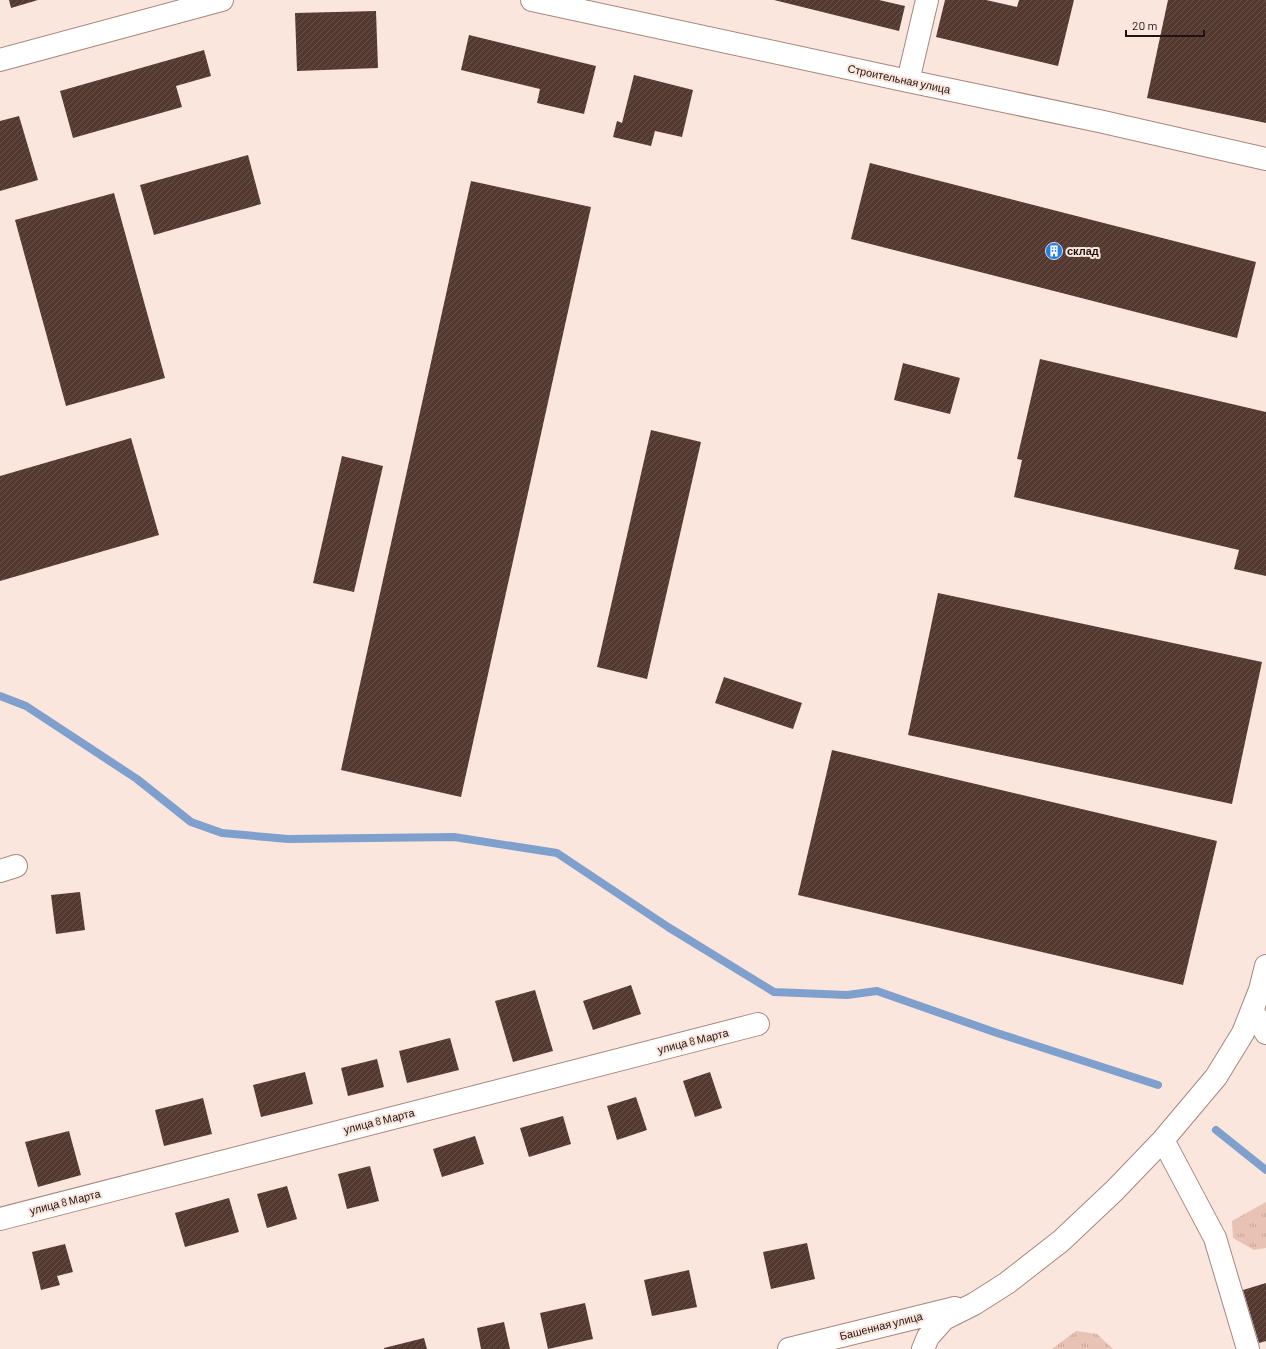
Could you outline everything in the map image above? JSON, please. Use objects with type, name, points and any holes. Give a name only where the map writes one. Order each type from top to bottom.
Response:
[{"type":"street","points":[[0,60],[222,0]]},
{"type":"street","name":"Строительная улица","points":[[532,0],[1099,121],[1266,159]]},
{"type":"street","points":[[908,81],[927,0]]},
{"type":"street","points":[[923,1349],[928,1338],[944,1319],[974,1304],[1007,1283],[1061,1241],[1115,1190],[1163,1140],[1216,1077],[1243,1033],[1260,990],[1266,966]]},
{"type":"street","points":[[1252,1010],[1266,1033]]},
{"type":"street","name":"улица 8 Марта","points":[[0,1219],[758,1024]]},
{"type":"street","points":[[1163,1140],[1215,1238],[1248,1349]]},
{"type":"street","name":"Башенная улица","points":[[789,1349],[974,1304]]},
{"type":"green space","points":[[1266,1202],[1266,1248],[1254,1250],[1233,1238],[1232,1221]]},
{"type":"green space","points":[[1076,1331],[1097,1334],[1113,1349],[1052,1349]]},
{"type":"building","points":[[9,0],[38,0],[11,8]]},
{"type":"building","points":[[774,0],[879,0],[905,6],[899,31]]},
{"type":"building","points":[[945,0],[986,0],[1017,7],[1019,0],[1074,0],[1058,66],[936,37]]},
{"type":"building","points":[[1168,0],[1266,0],[1266,123],[1147,98]]},
{"type":"building","points":[[376,11],[378,68],[297,71],[295,13]]},
{"type":"building","points":[[469,35],[596,66],[584,114],[537,103],[540,89],[461,70]]},
{"type":"building","points":[[204,50],[211,76],[176,86],[182,107],[73,138],[60,91]]},
{"type":"building","points":[[634,75],[693,90],[682,137],[655,131],[651,146],[613,137],[617,121],[622,123]]},
{"type":"building","points":[[19,116],[38,180],[0,191],[0,121]]},
{"type":"building","points":[[248,155],[261,204],[154,235],[140,185]]},
{"type":"building","name":"склад","points":[[870,163],[1256,262],[1237,338],[851,239]]},
{"type":"building","points":[[471,181],[591,207],[461,797],[341,770]]},
{"type":"building","points":[[114,193],[165,378],[66,406],[15,220]]},
{"type":"building","points":[[1040,359],[1266,412],[1266,576],[1234,569],[1239,550],[1014,497],[1022,460],[1017,459]]},
{"type":"building","points":[[903,363],[960,378],[950,414],[894,400]]},
{"type":"building","points":[[651,430],[701,442],[647,679],[597,667]]},
{"type":"building","points":[[131,438],[159,535],[0,581],[0,476]]},
{"type":"building","points":[[342,456],[383,466],[354,592],[313,583]]},
{"type":"building","points":[[938,593],[1262,662],[1232,804],[908,735]]},
{"type":"building","points":[[724,677],[802,703],[793,729],[715,703]]},
{"type":"building","points":[[832,750],[1217,841],[1183,985],[798,895]]},
{"type":"building","points":[[80,892],[85,930],[56,934],[51,895]]},
{"type":"building","points":[[631,985],[641,1014],[593,1030],[583,1001]]},
{"type":"building","points":[[535,990],[553,1051],[513,1062],[495,1001]]},
{"type":"building","points":[[450,1038],[459,1070],[407,1083],[399,1051]]},
{"type":"building","points":[[377,1059],[384,1087],[348,1096],[341,1068]]},
{"type":"building","points":[[305,1072],[313,1104],[261,1117],[253,1085]]},
{"type":"building","points":[[710,1072],[722,1108],[695,1117],[683,1081]]},
{"type":"building","points":[[636,1097],[647,1130],[617,1140],[607,1106]]},
{"type":"building","points":[[203,1098],[212,1134],[164,1146],[155,1110]]},
{"type":"building","points":[[563,1116],[571,1144],[529,1157],[520,1128]]},
{"type":"building","points":[[69,1131],[81,1175],[38,1187],[25,1142]]},
{"type":"building","points":[[475,1136],[484,1164],[442,1177],[433,1149]]},
{"type":"building","points":[[370,1166],[379,1201],[347,1209],[338,1174]]},
{"type":"building","points":[[287,1186],[297,1219],[267,1228],[257,1194]]},
{"type":"building","points":[[229,1198],[239,1232],[185,1247],[175,1213]]},
{"type":"building","points":[[807,1243],[815,1279],[771,1289],[763,1252]]},
{"type":"building","points":[[65,1244],[73,1272],[57,1276],[60,1285],[41,1290],[32,1252]]},
{"type":"building","points":[[689,1270],[697,1307],[652,1316],[644,1280]]},
{"type":"building","points":[[1266,1283],[1266,1341],[1259,1343],[1243,1290]]},
{"type":"building","points":[[585,1303],[593,1339],[548,1349],[540,1313]]},
{"type":"building","points":[[504,1322],[510,1349],[481,1349],[477,1328]]},
{"type":"building","points":[[424,1338],[427,1349],[384,1349],[384,1348]]},
{"type":"waterway","points":[[0,696],[26,706],[137,779],[191,822],[222,833],[288,839],[454,837],[557,853],[668,927],[774,992],[847,995],[877,991],[997,1033],[1158,1085]]},
{"type":"waterway","points":[[1216,1130],[1266,1170]]},
{"type":"place","name":"склад","points":[[1054,251]]}]
